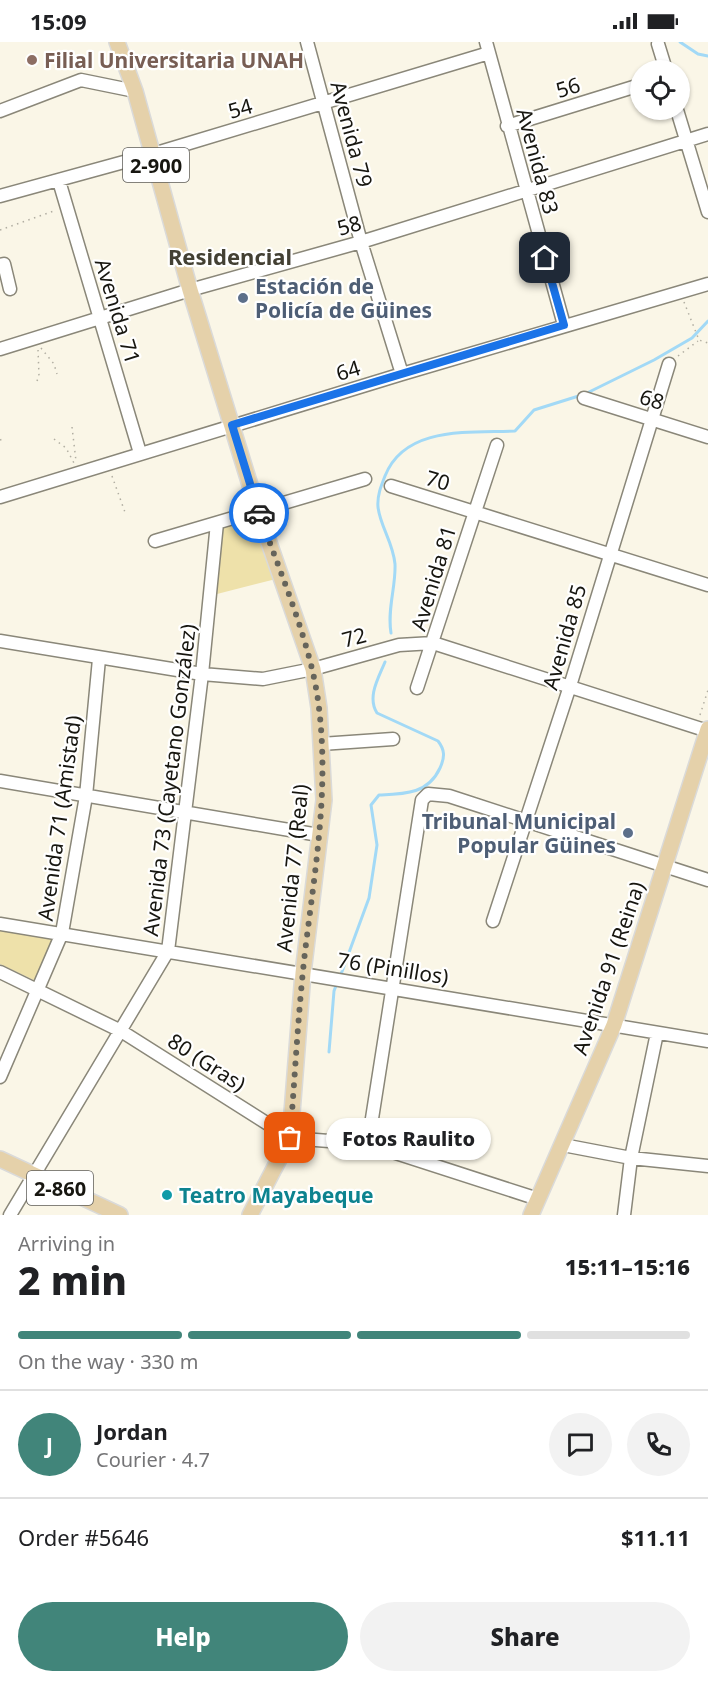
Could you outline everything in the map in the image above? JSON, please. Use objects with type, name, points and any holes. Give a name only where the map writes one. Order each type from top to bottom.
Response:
[{"type":"main road","name":"Avenida 77 (Real)","points":[[117,42],[135,91],[190,290],[258,511],[313,669],[319,708],[324,800],[303,973],[290,1138],[250,1215]]},
{"type":"main road","name":"Avenida 91 (Reina)","points":[[531,1215],[614,1024],[708,730]]},
{"type":"main road","name":"2-860","points":[[0,1159],[120,1215]]},
{"type":"street","name":"Avenida 79","points":[[307,42],[361,242],[402,374]]},
{"type":"street","points":[[658,44],[663,60]]},
{"type":"street","name":"54","points":[[0,196],[324,104],[488,48]]},
{"type":"street","name":"Avenida 83","points":[[488,48],[507,126],[564,325]]},
{"type":"street","points":[[0,111],[81,80],[135,91]]},
{"type":"street","name":"56","points":[[507,126],[630,88]]},
{"type":"street","points":[[680,120],[708,212]]},
{"type":"street","name":"58","points":[[0,349],[190,290],[526,192],[708,134]]},
{"type":"street","name":"Avenida 71","points":[[59,181],[140,453]]},
{"type":"street","points":[[0,265],[4,264],[10,289]]},
{"type":"street","name":"64","points":[[0,497],[564,325],[708,284]]},
{"type":"street","name":"Avenida 85","points":[[493,921],[570,686],[669,364]]},
{"type":"street","name":"68","points":[[584,398],[708,437]]},
{"type":"street","name":"Avenida 81","points":[[417,688],[497,445]]},
{"type":"street","points":[[155,540],[365,480]]},
{"type":"street","name":"70","points":[[391,486],[708,585]]},
{"type":"street","name":"Avenida 73 (Cayetano González)","points":[[10,1215],[35,1177],[168,951],[183,812],[202,674],[217,523]]},
{"type":"street","name":"72","points":[[0,641],[202,674],[263,679],[313,669],[399,645],[433,643],[708,730]]},
{"type":"street","name":"Avenida 71 (Amistad)","points":[[0,1077],[62,933],[86,796],[99,658]]},
{"type":"street","points":[[321,744],[393,739]]},
{"type":"street","points":[[0,781],[319,835]]},
{"type":"street","points":[[368,1144],[422,800],[428,794],[437,793],[708,880]]},
{"type":"street","name":"76 (Pinillos)","points":[[0,924],[394,987],[708,1041]]},
{"type":"street","name":"80 (Gras)","points":[[0,972],[121,1031],[290,1138],[368,1144],[538,1199]]},
{"type":"street","points":[[624,1215],[631,1158],[657,1033]]},
{"type":"street","points":[[563,1145],[631,1158],[708,1166]]},
{"type":"path","points":[[0,230],[67,207]]},
{"type":"path","points":[[681,293],[699,340],[708,343]]},
{"type":"path","points":[[36,338],[57,374]]},
{"type":"path","points":[[36,338],[40,365],[37,381]]},
{"type":"path","points":[[669,364],[699,340]]},
{"type":"path","points":[[72,428],[79,472]]},
{"type":"path","points":[[0,440],[5,438]]},
{"type":"path","points":[[54,439],[66,448],[79,472]]},
{"type":"path","points":[[108,464],[126,515]]},
{"type":"shaded area","points":[[257,519],[276,579],[217,594],[220,527]]},
{"type":"shaded area","points":[[0,930],[53,939],[36,981],[0,964]]},
{"type":"waterway","points":[[680,42],[698,54],[708,56]]},
{"type":"waterway","points":[[391,633],[390,615],[395,564],[392,548],[379,514],[378,503],[385,476],[395,460],[408,448],[423,440],[441,435],[515,431],[534,410],[585,394],[654,360],[692,338],[708,321]]},
{"type":"waterway","points":[[340,977],[369,898],[377,845],[371,805],[379,795],[407,793],[422,788],[435,777],[443,757],[442,747],[438,741],[377,713],[373,694],[385,662]]},
{"type":"waterway","points":[[329,1052],[334,991],[337,983]]},
{"type":"way so far","points":[[259,513],[313,669],[319,708],[324,800],[303,973],[290,1138]]},
{"type":"place","name":"Filial Universitaria UNAH","points":[[32,60]]},
{"type":"place","name":"Estación de Policía de Güines","points":[[243,298]]},
{"type":"place","name":"Tribunal Municipal Popular Güines","points":[[628,833]]},
{"type":"place","name":"Fotos Raulito","points":[[290,1138]]},
{"type":"place","name":"Teatro Mayabeque","points":[[167,1195]]},
{"type":"district","name":"Residencial","points":[[230,256]]},
{"type":"route","points":[[259,513],[232,425],[564,325],[545,258]]}]
